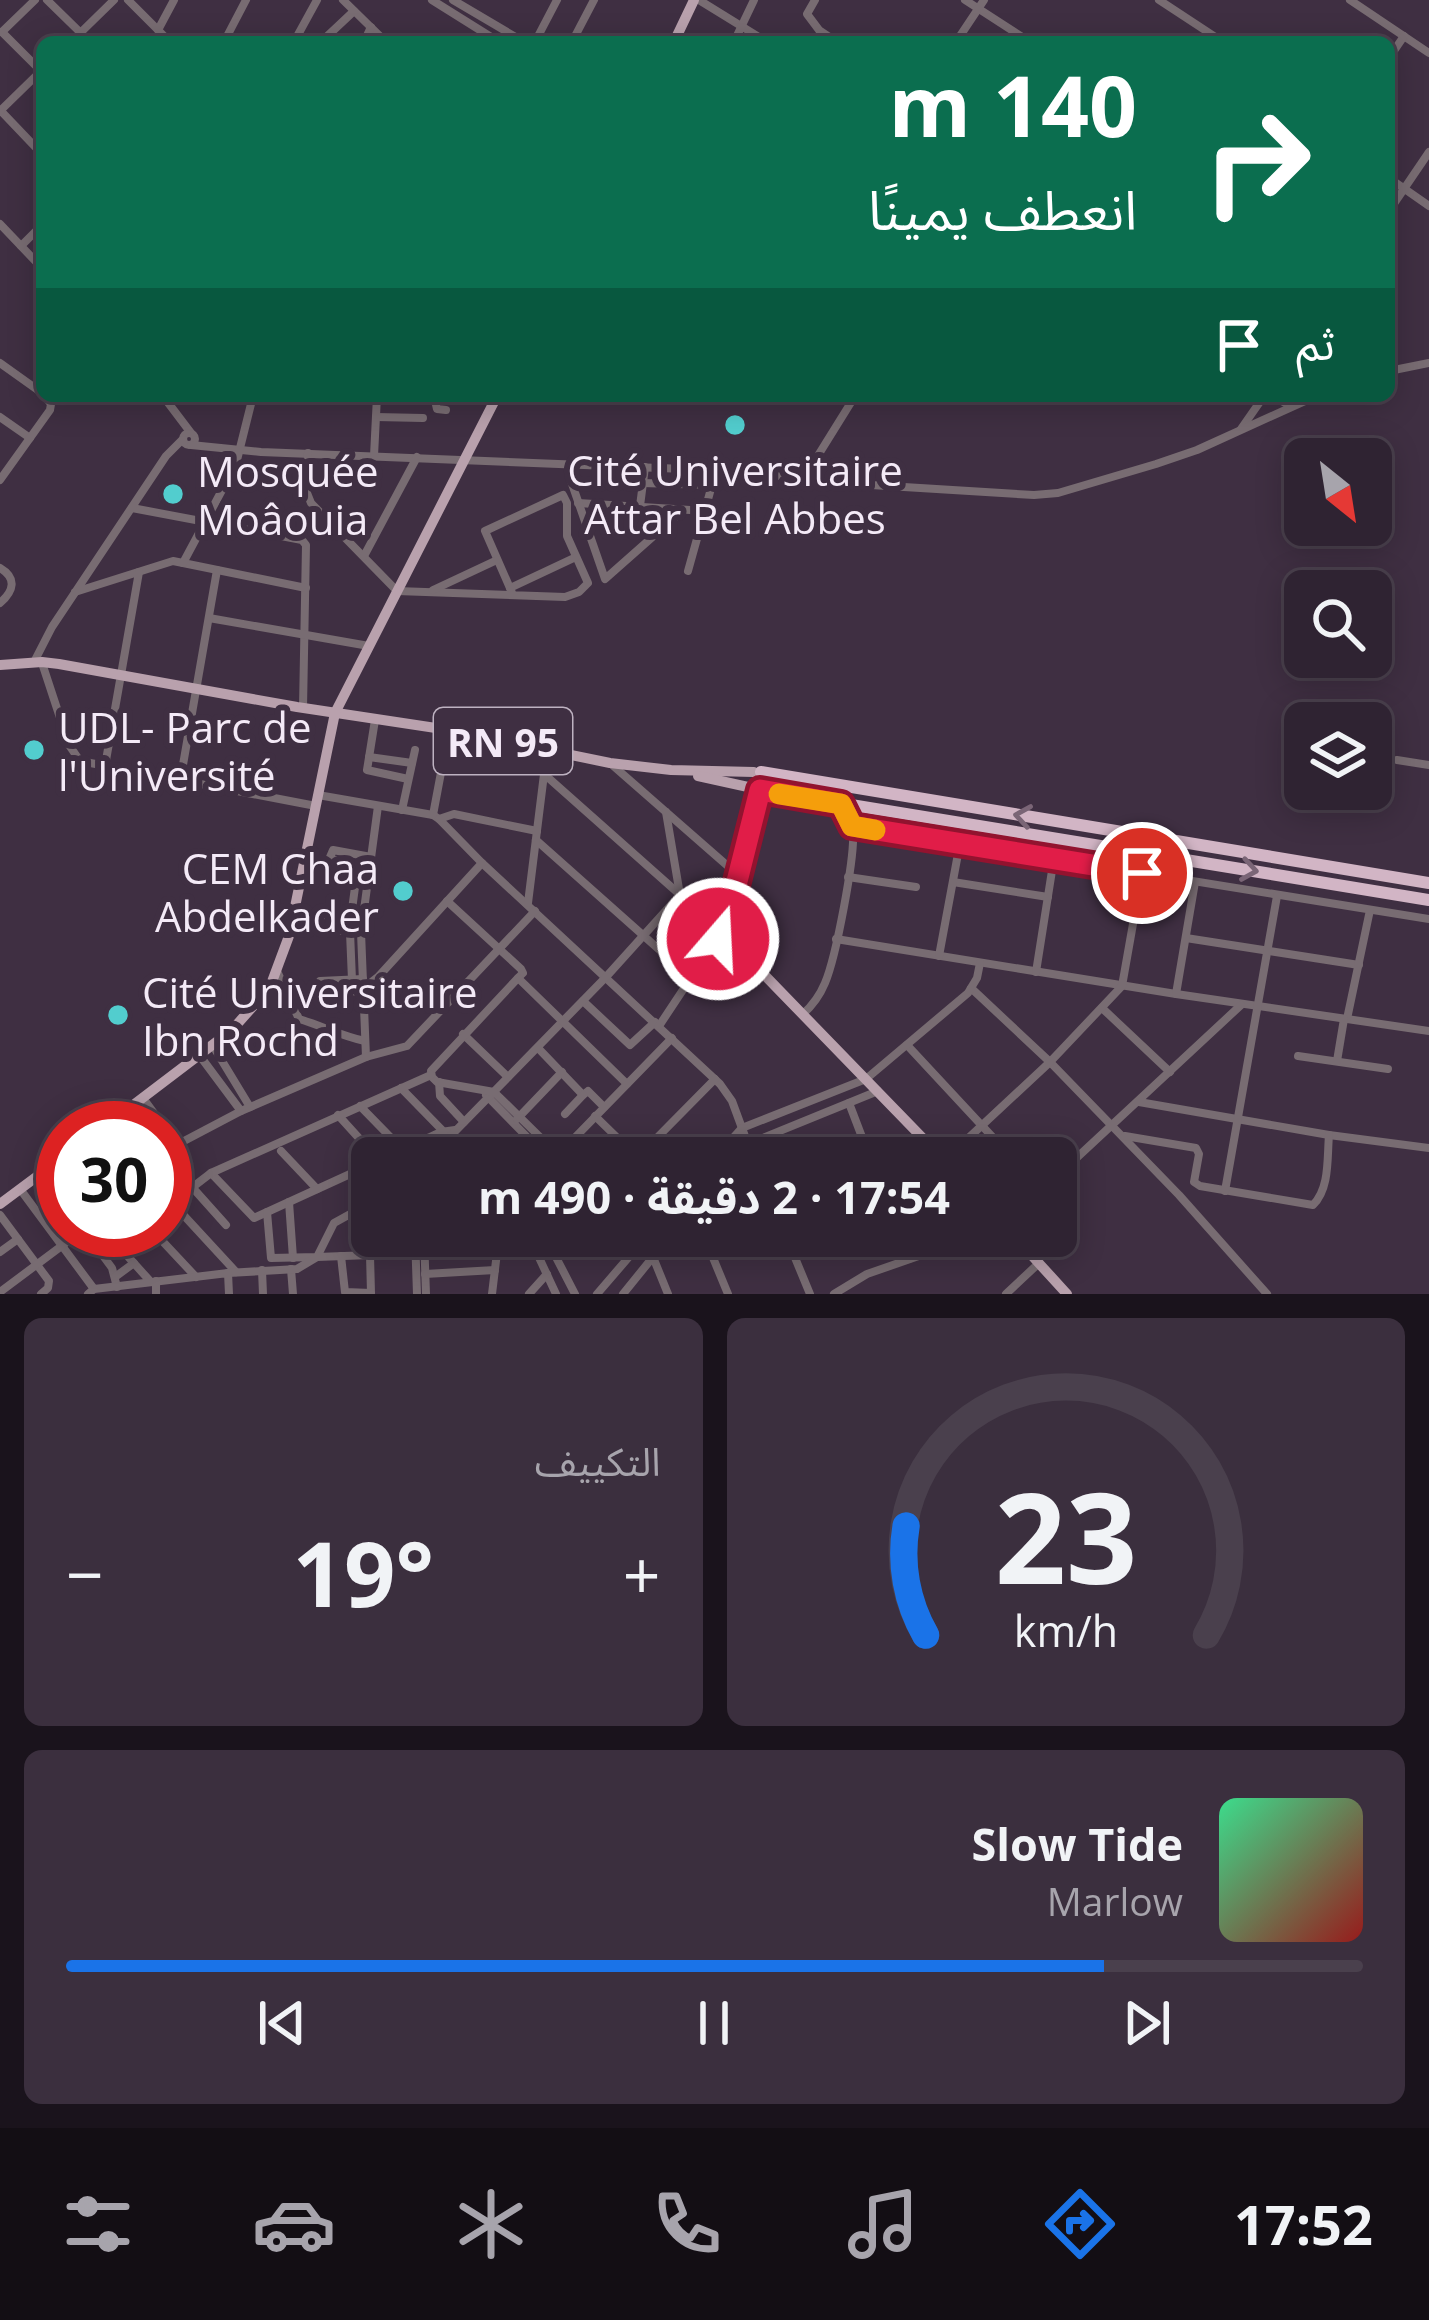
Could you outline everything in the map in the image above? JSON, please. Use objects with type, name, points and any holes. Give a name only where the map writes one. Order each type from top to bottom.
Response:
[{"type":"highway","name":"RN 95","points":[[758,772],[1429,883]]},
{"type":"highway","name":"RN 95","points":[[754,789],[1429,900]]},
{"type":"main road","points":[[677,36],[697,0]]},
{"type":"main road","points":[[140,1101],[213,1046],[256,1005],[277,971],[289,936],[334,713],[494,402]]},
{"type":"main road","points":[[0,665],[38,662],[334,713]]},
{"type":"main road","name":"RN 95","points":[[334,713],[449,730],[610,763],[758,772]]},
{"type":"main road","name":"RN 95","points":[[671,770],[754,789]]},
{"type":"main road","points":[[758,772],[766,783],[754,789],[740,876],[724,929],[923,1137]]},
{"type":"main road","points":[[0,1204],[36,1177]]},
{"type":"main road","points":[[1033,1257],[1067,1294]]},
{"type":"street","points":[[35,0],[1,33],[36,65]]},
{"type":"street","points":[[47,0],[84,36]]},
{"type":"street","points":[[78,36],[114,0]]},
{"type":"street","points":[[128,0],[164,36]]},
{"type":"street","points":[[158,30],[174,0]]},
{"type":"street","points":[[227,36],[246,0]]},
{"type":"street","points":[[297,36],[317,0]]},
{"type":"street","points":[[343,0],[380,36]]},
{"type":"street","points":[[432,0],[490,36]]},
{"type":"street","points":[[452,0],[514,36]]},
{"type":"street","points":[[539,36],[557,0]]},
{"type":"street","points":[[575,36],[594,0]]},
{"type":"street","points":[[697,0],[756,36]]},
{"type":"street","points":[[737,36],[754,0]]},
{"type":"street","points":[[815,0],[807,14],[828,36]]},
{"type":"street","points":[[964,0],[981,4],[1022,36]]},
{"type":"street","points":[[1159,0],[1214,36]]},
{"type":"street","points":[[1349,0],[1429,53]]},
{"type":"street","points":[[960,36],[981,4]]},
{"type":"street","points":[[327,36],[354,10]]},
{"type":"street","points":[[367,36],[371,27]]},
{"type":"street","points":[[1395,49],[1404,36]]},
{"type":"street","points":[[36,77],[0,110],[36,148]]},
{"type":"street","points":[[1395,202],[1429,152]]},
{"type":"street","points":[[1395,182],[1429,206]]},
{"type":"street","points":[[0,225],[36,262]]},
{"type":"street","points":[[21,246],[36,231]]},
{"type":"street","points":[[0,363],[36,390]]},
{"type":"street","points":[[1395,369],[1429,363]]},
{"type":"street","points":[[2,473],[52,407],[48,402]]},
{"type":"street","points":[[169,402],[188,439],[213,448],[735,471],[917,488],[1050,494],[1156,464],[1301,402]]},
{"type":"street","points":[[183,563],[236,464],[252,402]]},
{"type":"street","points":[[374,456],[376,402]]},
{"type":"street","points":[[435,402],[436,409],[446,410]]},
{"type":"street","points":[[804,478],[852,402]]},
{"type":"street","points":[[1240,430],[1259,402]]},
{"type":"street","points":[[1278,402],[1291,406]]},
{"type":"street","points":[[0,417],[30,438]]},
{"type":"street","points":[[376,417],[423,418]]},
{"type":"street","points":[[188,439],[161,465],[131,508],[52,627],[38,662],[73,754],[85,762],[180,782],[436,817],[454,814],[537,835],[690,977]]},
{"type":"street","points":[[308,453],[308,498],[398,591],[512,591],[565,597],[579,592],[588,583],[567,536],[566,499],[561,494],[485,531],[512,591]]},
{"type":"street","points":[[364,557],[417,457]]},
{"type":"street","points":[[625,519],[640,506],[645,467]]},
{"type":"street","points":[[683,510],[605,579],[571,484],[573,479],[711,484],[688,571]]},
{"type":"street","points":[[578,503],[706,511]]},
{"type":"street","points":[[131,508],[299,538],[306,545],[302,708]]},
{"type":"street","points":[[512,591],[576,557]]},
{"type":"street","points":[[430,592],[497,560]]},
{"type":"street","points":[[76,592],[173,561],[305,588]]},
{"type":"street","points":[[0,568],[13,582],[0,603]]},
{"type":"street","points":[[180,782],[217,570]]},
{"type":"street","points":[[105,766],[139,572]]},
{"type":"street","points":[[209,618],[369,646]]},
{"type":"street","points":[[375,719],[369,772],[408,779]]},
{"type":"street","points":[[436,817],[449,730]]},
{"type":"street","points":[[402,810],[415,750]]},
{"type":"street","points":[[192,1136],[366,1057],[411,1043],[500,950],[532,908],[547,750]]},
{"type":"street","points":[[369,757],[412,763]]},
{"type":"street","points":[[1397,760],[1429,765]]},
{"type":"street","points":[[610,763],[740,876]]},
{"type":"street","points":[[544,774],[680,896],[724,929],[657,1024],[631,1046],[583,1001]]},
{"type":"street","points":[[803,1014],[824,987],[848,877],[852,826],[841,804]]},
{"type":"street","points":[[360,985],[362,920],[378,806]]},
{"type":"street","points":[[440,1137],[456,1131],[680,896],[667,812]]},
{"type":"street","points":[[436,817],[715,1079],[732,1101],[745,1137]]},
{"type":"street","points":[[852,826],[1429,920]]},
{"type":"street","points":[[939,956],[960,843]]},
{"type":"street","points":[[331,851],[370,862],[358,865],[331,860],[331,851]]},
{"type":"street","points":[[1036,972],[1054,858]]},
{"type":"street","points":[[360,985],[378,977],[482,862]]},
{"type":"street","points":[[351,918],[358,865]]},
{"type":"street","points":[[970,1137],[1122,986],[1142,873]]},
{"type":"street","points":[[848,877],[916,887]]},
{"type":"street","points":[[953,882],[1048,898]]},
{"type":"street","points":[[1176,994],[1195,882]]},
{"type":"street","points":[[1225,1191],[1277,896]]},
{"type":"street","points":[[447,901],[522,970],[433,1067],[440,1096],[464,1122]]},
{"type":"street","points":[[1337,1061],[1370,910]]},
{"type":"street","points":[[361,932],[321,929],[318,922],[324,912],[362,920]]},
{"type":"street","points":[[350,932],[366,1057]]},
{"type":"street","points":[[1186,938],[1359,965]]},
{"type":"street","points":[[836,939],[1429,1031]]},
{"type":"street","points":[[734,1137],[742,1128],[866,1079],[971,988],[980,962]]},
{"type":"street","points":[[277,971],[298,1018],[365,1041]]},
{"type":"street","points":[[518,978],[627,1084]]},
{"type":"street","points":[[971,988],[1112,1126],[1267,1294]]},
{"type":"street","points":[[1077,1158],[1242,1004]]},
{"type":"street","points":[[1102,1008],[1170,1072]]},
{"type":"street","points":[[463,1034],[508,1077]]},
{"type":"street","points":[[575,1137],[672,1038]]},
{"type":"street","points":[[907,1045],[993,1137]]},
{"type":"street","points":[[213,1046],[245,1109]]},
{"type":"street","points":[[538,1048],[583,1095]]},
{"type":"street","points":[[200,1056],[245,1109]]},
{"type":"street","points":[[1298,1056],[1388,1069]]},
{"type":"street","points":[[516,1120],[562,1072]]},
{"type":"street","points":[[226,1225],[192,1187],[211,1172],[401,1088],[435,1079],[482,1088],[534,1137]]},
{"type":"street","points":[[658,1137],[715,1079]]},
{"type":"street","points":[[401,1088],[445,1135],[462,1137]]},
{"type":"street","points":[[565,1114],[588,1091],[604,1107]]},
{"type":"street","points":[[765,1137],[878,1091]]},
{"type":"street","points":[[1139,1102],[1429,1148]]},
{"type":"street","points":[[849,1103],[862,1137]]},
{"type":"street","points":[[360,1106],[391,1137]]},
{"type":"street","points":[[338,1115],[358,1137]]},
{"type":"street","points":[[595,1117],[616,1137]]},
{"type":"street","points":[[1121,1136],[1196,1148],[1194,1182],[1313,1205],[1324,1185],[1329,1135]]},
{"type":"street","points":[[281,1151],[317,1189]]},
{"type":"street","points":[[211,1172],[252,1217],[351,1173]]},
{"type":"street","points":[[20,1189],[36,1211]]},
{"type":"street","points":[[289,1202],[293,1258]]},
{"type":"street","points":[[267,1212],[270,1256],[351,1256]]},
{"type":"street","points":[[116,1282],[304,1267],[317,1257],[334,1223],[351,1214]]},
{"type":"street","points":[[0,1215],[50,1285],[40,1294]]},
{"type":"street","points":[[192,1226],[232,1273],[229,1294]]},
{"type":"street","points":[[0,1252],[18,1239]]},
{"type":"street","points":[[341,1256],[345,1292],[371,1293],[370,1257]]},
{"type":"street","points":[[0,1292],[49,1257]]},
{"type":"street","points":[[71,1257],[98,1291],[116,1282],[134,1263]]},
{"type":"street","points":[[106,1257],[116,1282]]},
{"type":"street","points":[[129,1257],[154,1281],[156,1294]]},
{"type":"street","points":[[177,1257],[197,1279]]},
{"type":"street","points":[[420,1257],[422,1294]]},
{"type":"street","points":[[421,1257],[422,1294]]},
{"type":"street","points":[[492,1294],[497,1257]]},
{"type":"street","points":[[556,1257],[574,1294]]},
{"type":"street","points":[[597,1294],[629,1257]]},
{"type":"street","points":[[623,1294],[653,1257],[668,1294]]},
{"type":"street","points":[[713,1257],[728,1294]]},
{"type":"street","points":[[795,1257],[810,1294]]},
{"type":"street","points":[[835,1294],[867,1274],[912,1257]]},
{"type":"street","points":[[540,1258],[556,1294]]},
{"type":"street","points":[[1006,1294],[1039,1264]]},
{"type":"street","points":[[291,1269],[292,1294]]},
{"type":"street","points":[[262,1270],[262,1294]]},
{"type":"street","points":[[425,1274],[495,1270]]},
{"type":"street","points":[[529,1294],[547,1274]]},
{"type":"slow traffic","points":[[779,794],[841,804],[852,826],[875,830]]},
{"type":"place","name":"Cité Universitaire Attar Bel Abbes","points":[[735,425]]},
{"type":"place","name":"Mosquée Moâouia","points":[[173,494]]},
{"type":"place","name":"UDL- Parc de l'Université","points":[[34,750]]},
{"type":"place","name":"CEM Chaa Abdelkader","points":[[403,891]]},
{"type":"place","name":"Cité Universitaire Ibn Rochd","points":[[118,1015]]},
{"type":"route","points":[[718,939],[740,876],[760,790],[841,804],[852,826],[1142,873]]}]
